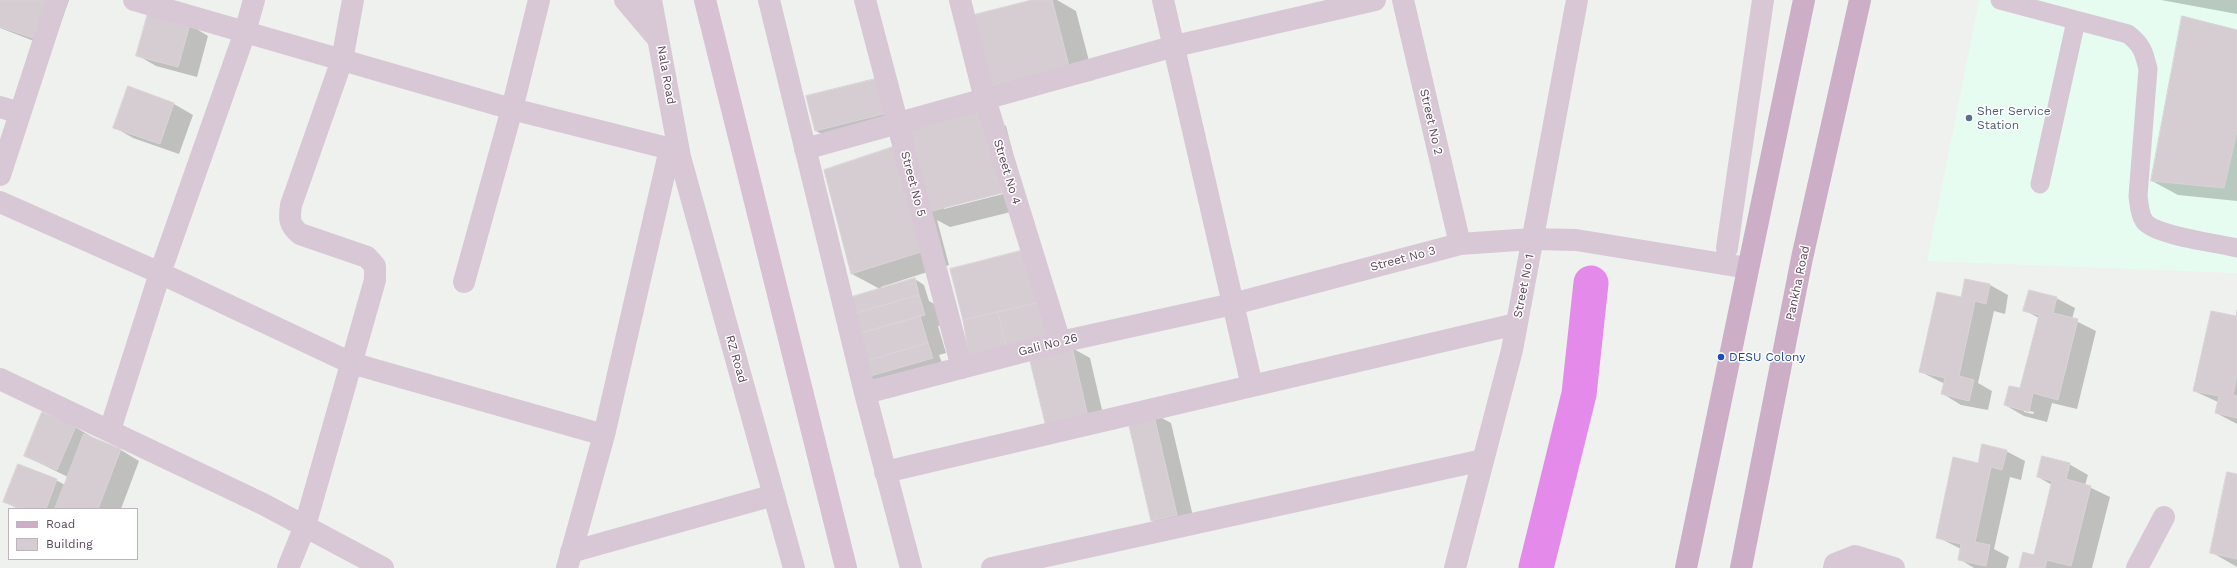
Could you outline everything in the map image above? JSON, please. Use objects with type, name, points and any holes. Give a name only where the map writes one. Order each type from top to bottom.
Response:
[{"type":"main road","points":[[1686,568],[1804,0]]},
{"type":"main road","name":"Pankha Road","points":[[1741,568],[1802,258],[1860,0]]},
{"type":"street","points":[[0,175],[10,110],[57,0]]},
{"type":"street","points":[[134,0],[512,109],[675,150],[604,435],[569,560]]},
{"type":"street","points":[[110,430],[160,273],[245,32],[254,0]]},
{"type":"street","points":[[288,568],[304,526],[375,280],[375,266],[367,257],[300,234],[291,227],[289,218],[342,60],[353,0]]},
{"type":"street","points":[[464,282],[512,109],[539,0]]},
{"type":"street","points":[[624,0],[660,41]]},
{"type":"street","name":"Nala Road","points":[[651,0],[660,41],[675,150]]},
{"type":"street","points":[[705,0],[846,568]]},
{"type":"street","points":[[769,0],[885,472],[911,568]]},
{"type":"street","name":"Street No 5","points":[[865,0],[962,368]]},
{"type":"street","name":"Street No 4","points":[[960,0],[985,99],[1060,342]]},
{"type":"street","points":[[1163,0],[1175,46],[1252,386]]},
{"type":"street","points":[[805,149],[1175,46],[1375,0]]},
{"type":"street","name":"Street No 2","points":[[1403,0],[1460,244]]},
{"type":"street","name":"Street No 1","points":[[1455,568],[1516,324],[1577,0]]},
{"type":"street","points":[[1727,248],[1763,0]]},
{"type":"street","name":"RZ Road","points":[[675,150],[794,568]]},
{"type":"street","points":[[0,202],[160,273],[351,363],[604,435]]},
{"type":"street","name":"Street No 3","points":[[1233,304],[1460,244],[1532,239],[1576,240],[1748,268]]},
{"type":"street","name":"Gali No 26","points":[[866,393],[1060,342],[1233,304]]},
{"type":"street","points":[[885,472],[1516,324]]},
{"type":"street","points":[[0,379],[110,430],[304,526],[383,568]]},
{"type":"street","points":[[992,568],[1483,460]]},
{"type":"street","points":[[569,560],[774,495]]},
{"type":"street","points":[[2138,568],[2164,517]]},
{"type":"street","points":[[1834,568],[1835,564],[1855,556],[1894,568]]},
{"type":"lane","points":[[2000,0],[2128,34],[2139,43],[2145,56],[2148,69],[2138,196],[2140,210],[2145,222],[2158,231],[2237,248]]},
{"type":"lane","points":[[2040,184],[2076,21]]},
{"type":"shaded area","points":[[1979,0],[2237,0],[2237,273],[1927,261]]},
{"type":"building","points":[[0,0],[47,0],[33,38],[0,27]]},
{"type":"building","points":[[1032,0],[1052,0],[1069,66],[992,85],[974,15]]},
{"type":"building","points":[[148,13],[190,24],[178,67],[136,56]]},
{"type":"building","points":[[2182,16],[2237,30],[2237,131],[2224,188],[2151,181]]},
{"type":"building","points":[[879,78],[887,113],[815,131],[806,96]]},
{"type":"building","points":[[128,86],[174,103],[160,144],[113,128]]},
{"type":"building","points":[[981,110],[1002,193],[924,213],[903,130]]},
{"type":"building","points":[[896,146],[924,251],[851,274],[824,170]]},
{"type":"building","points":[[1024,250],[1037,303],[963,320],[950,269]]},
{"type":"building","points":[[915,278],[919,295],[850,315],[845,299]]},
{"type":"building","points":[[1965,279],[1990,284],[1986,304],[1975,301],[1959,376],[1974,380],[1969,401],[1941,394],[1945,378],[1919,372],[1937,292],[1961,297]]},
{"type":"building","points":[[2029,290],[2057,297],[2053,313],[2078,319],[2058,400],[2033,393],[2029,412],[2004,405],[2009,386],[2020,388],[2039,315],[2023,311]]},
{"type":"building","points":[[919,295],[925,315],[855,335],[850,315]]},
{"type":"building","points":[[1037,303],[1048,340],[1007,351],[998,312]]},
{"type":"building","points":[[2237,310],[2237,374],[2233,395],[2237,396],[2237,418],[2215,413],[2219,396],[2193,391],[2211,311],[2236,316]]},
{"type":"building","points":[[998,312],[1007,351],[970,361],[963,320]]},
{"type":"building","points":[[920,316],[928,343],[863,362],[855,335]]},
{"type":"building","points":[[928,343],[933,358],[867,377],[863,362]]},
{"type":"building","points":[[1072,347],[1088,417],[1046,427],[1029,357]]},
{"type":"building","points":[[1153,411],[1177,515],[1151,521],[1127,417]]},
{"type":"building","points":[[42,412],[76,426],[57,470],[24,456]]},
{"type":"building","points":[[84,434],[121,449],[98,508],[55,508]]},
{"type":"building","points":[[1982,444],[2007,450],[2002,470],[1991,467],[1975,542],[1990,545],[1986,566],[1958,560],[1961,544],[1936,538],[1953,457],[1978,463]]},
{"type":"building","points":[[2042,456],[2070,463],[2066,479],[2091,486],[2071,566],[2047,560],[2045,568],[2019,568],[2023,552],[2034,555],[2052,481],[2037,477]]},
{"type":"building","points":[[18,464],[57,479],[46,508],[19,508],[3,502]]},
{"type":"building","points":[[2227,472],[2237,474],[2237,559],[2210,553]]},
{"type":"waterway","points":[[1536,568],[1579,394],[1591,283]]},
{"type":"place","name":"Sher Service Station","points":[[1969,118]]},
{"type":"place","name":"DESU Colony","points":[[1721,357]]}]
